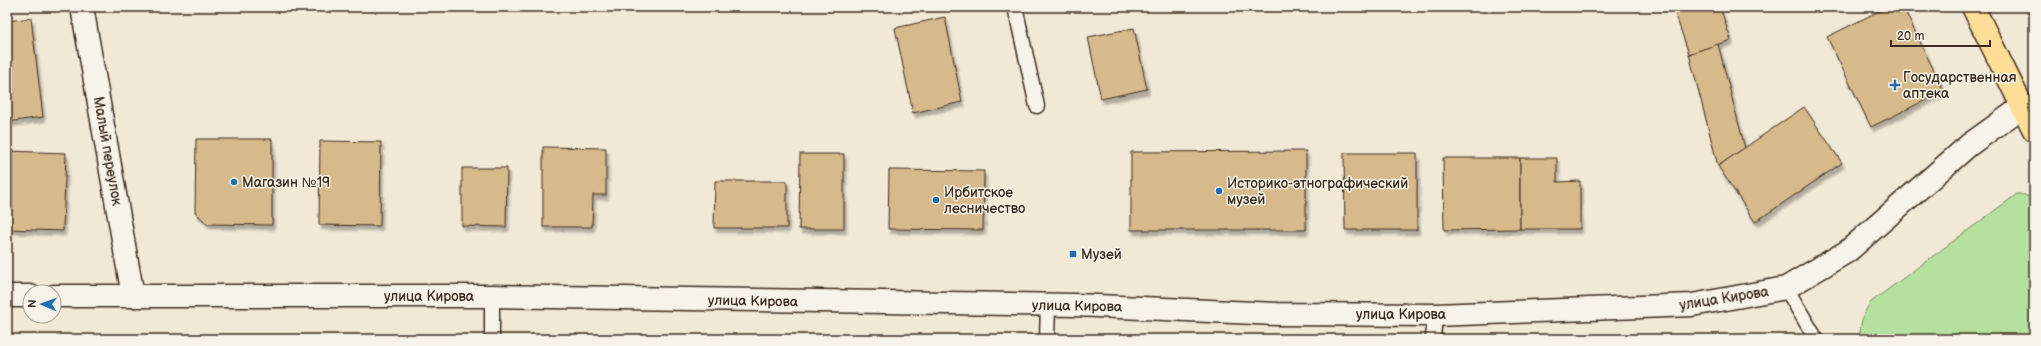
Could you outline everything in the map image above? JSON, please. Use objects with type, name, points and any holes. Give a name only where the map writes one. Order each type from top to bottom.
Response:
[{"type":"main road","points":[[1973,7],[2028,103],[2034,130]]},
{"type":"street","name":"Малый переулок","points":[[82,7],[133,296]]},
{"type":"street","name":"улица Кирова","points":[[62,296],[492,296],[1048,305],[1278,314],[1435,315],[1692,305],[1786,288],[1848,251],[1969,145],[2028,103]]},
{"type":"street","points":[[7,296],[22,296]]},
{"type":"lane","points":[[1015,7],[1037,106]]},
{"type":"lane","points":[[1786,288],[1816,339]]},
{"type":"lane","points":[[492,296],[492,339]]},
{"type":"lane","points":[[1047,339],[1048,305]]},
{"type":"lane","points":[[1433,339],[1435,315]]},
{"type":"green space","points":[[2017,194],[2027,196],[2034,202],[2034,339],[1860,339],[1862,320],[1865,311],[1871,302]]},
{"type":"building","points":[[1673,7],[1720,7],[1731,40],[1689,54]]},
{"type":"building","points":[[1887,7],[1903,7],[1944,91],[1871,127],[1827,37]]},
{"type":"building","points":[[945,17],[962,102],[913,113],[895,28]]},
{"type":"building","points":[[31,18],[43,117],[7,122],[7,21]]},
{"type":"building","points":[[1134,28],[1147,89],[1101,99],[1088,37]]},
{"type":"building","points":[[1718,44],[1745,148],[1718,166],[1689,54]]},
{"type":"building","points":[[1804,107],[1842,163],[1755,222],[1718,166]]},
{"type":"building","points":[[196,139],[272,139],[272,225],[207,224],[195,212]]},
{"type":"building","points":[[320,141],[381,142],[380,226],[319,225]]},
{"type":"building","points":[[543,147],[606,148],[606,195],[593,195],[592,227],[543,227]]},
{"type":"building","points":[[7,151],[66,153],[63,231],[7,229]]},
{"type":"building","points":[[1306,151],[1306,230],[1131,230],[1131,152]]},
{"type":"building","points":[[1344,153],[1417,153],[1417,230],[1345,230]]},
{"type":"building","points":[[800,154],[844,154],[844,229],[799,229]]},
{"type":"building","points":[[1443,158],[1520,158],[1520,229],[1444,230]]},
{"type":"building","points":[[1520,158],[1557,158],[1557,182],[1580,181],[1580,229],[1520,229]]},
{"type":"building","points":[[462,168],[507,168],[506,227],[462,226]]},
{"type":"building","points":[[889,170],[984,171],[983,230],[888,229]]},
{"type":"building","points":[[715,181],[787,181],[787,228],[714,228]]},
{"type":"place","name":"Государственная аптека","points":[[1895,85]]},
{"type":"place","name":"Магазин №19","points":[[234,182]]},
{"type":"place","name":"Историко-этнографический музей","points":[[1219,191]]},
{"type":"place","name":"Ирбитское лесничество","points":[[936,200]]},
{"type":"place","name":"Музей","points":[[1073,254]]}]
